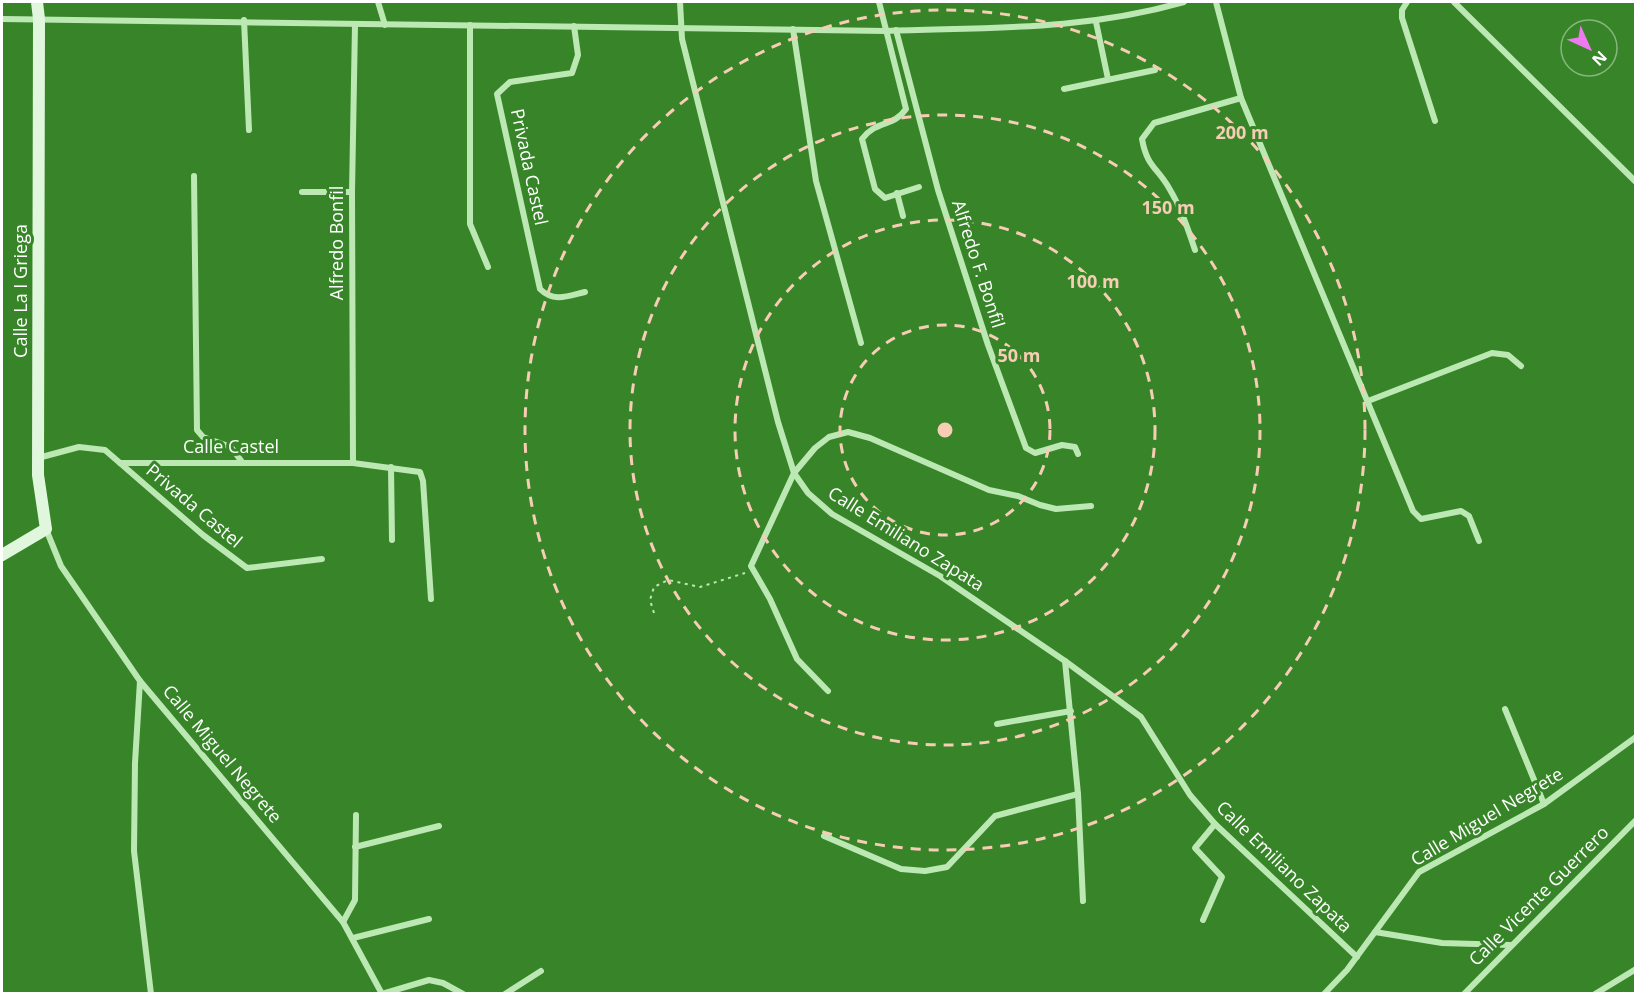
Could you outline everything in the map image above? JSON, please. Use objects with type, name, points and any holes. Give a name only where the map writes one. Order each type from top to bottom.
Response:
[{"type":"street","name":"Calle La I Griega","points":[[37,2],[39,19],[38,458],[46,529]]},
{"type":"street","points":[[378,2],[385,25]]},
{"type":"street","name":"Calle Emiliano Zapata","points":[[680,2],[685,50],[778,422],[794,473],[808,493],[832,514],[940,576],[1065,661],[1141,717],[1190,795],[1215,824],[1357,957]]},
{"type":"street","points":[[879,2],[906,109],[900,118],[870,128],[862,139],[875,189],[885,198],[919,187]]},
{"type":"street","points":[[2,19],[244,20],[385,25],[682,26],[886,31],[1007,29],[1096,22],[1184,2]]},
{"type":"street","points":[[1216,2],[1240,98],[1413,511],[1421,519],[1461,511],[1469,516],[1479,541]]},
{"type":"street","points":[[1407,2],[1402,10],[1402,18],[1435,121]]},
{"type":"street","points":[[1454,2],[1635,182]]},
{"type":"street","points":[[244,20],[249,130]]},
{"type":"street","points":[[1096,22],[1108,79]]},
{"type":"street","name":"Alfredo Bonfil","points":[[353,463],[352,192],[355,24]]},
{"type":"street","points":[[470,26],[470,224],[488,267]]},
{"type":"street","name":"Privada Castel","points":[[574,26],[578,55],[572,73],[510,82],[497,94],[540,289],[547,295],[558,298],[585,292]]},
{"type":"street","points":[[793,29],[816,181],[861,343]]},
{"type":"street","name":"Alfredo F. Bonfil","points":[[896,30],[938,190],[988,345],[1026,448],[1035,453],[1062,445],[1075,447],[1078,454]]},
{"type":"street","points":[[1064,89],[1155,70]]},
{"type":"street","points":[[1195,250],[1181,210],[1167,185],[1146,158],[1142,139],[1155,123],[1240,98]]},
{"type":"street","points":[[194,176],[197,430],[204,437],[231,447],[242,462]]},
{"type":"street","points":[[302,192],[352,192]]},
{"type":"street","points":[[897,193],[903,216]]},
{"type":"street","points":[[1368,401],[1492,353],[1508,355],[1521,366]]},
{"type":"street","points":[[828,691],[797,659],[770,600],[751,566],[794,473],[815,448],[829,437],[848,432],[870,438],[989,490],[1018,496],[1040,506],[1056,509],[1090,506]]},
{"type":"street","points":[[38,458],[80,447],[105,450],[120,463]]},
{"type":"street","name":"Privada Castel","points":[[120,463],[203,536],[247,568],[322,559]]},
{"type":"street","name":"Calle Castel","points":[[120,463],[353,463],[391,466],[420,472],[423,481],[431,599]]},
{"type":"street","points":[[391,466],[392,540]]},
{"type":"street","points":[[2,555],[46,529]]},
{"type":"street","name":"Calle Miguel Negrete","points":[[46,529],[62,567],[140,681],[343,922],[382,993]]},
{"type":"street","points":[[1065,661],[1078,794],[1083,901]]},
{"type":"street","points":[[140,681],[135,763],[134,851],[151,993]]},
{"type":"street","points":[[1504,709],[1544,804]]},
{"type":"street","points":[[997,723],[1071,711]]},
{"type":"street","name":"Calle Miguel Negrete","points":[[1324,993],[1357,957],[1419,872],[1544,804],[1635,737]]},
{"type":"street","points":[[824,836],[901,869],[925,871],[947,867],[995,816],[1078,794]]},
{"type":"street","points":[[343,922],[355,900],[356,815]]},
{"type":"street","name":"Calle Vicente Guerrero","points":[[1464,993],[1635,820]]},
{"type":"street","points":[[1203,920],[1222,877],[1196,848],[1215,824]]},
{"type":"street","points":[[355,847],[439,826]]},
{"type":"street","points":[[353,938],[429,919]]},
{"type":"street","points":[[1375,932],[1442,943],[1510,945]]},
{"type":"street","points":[[1595,993],[1635,969]]},
{"type":"street","points":[[505,993],[542,970]]},
{"type":"street","points":[[382,993],[429,980],[444,983],[463,993]]},
{"type":"street","points":[[1607,987],[1614,993]]},
{"type":"path","points":[[654,613],[650,600],[654,587],[668,580],[700,587],[740,576],[751,566]]}]
